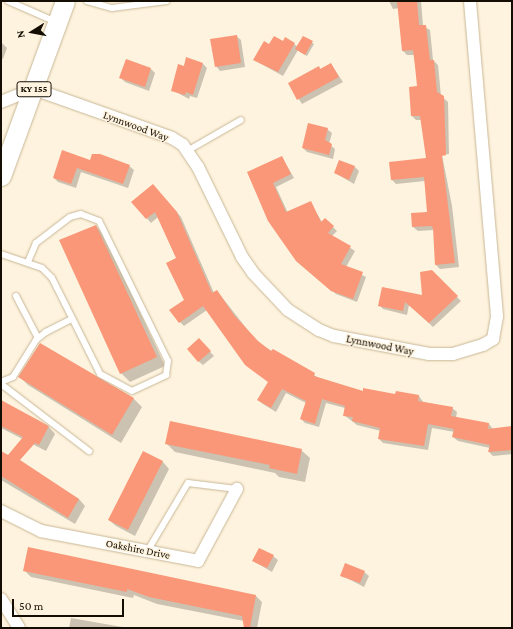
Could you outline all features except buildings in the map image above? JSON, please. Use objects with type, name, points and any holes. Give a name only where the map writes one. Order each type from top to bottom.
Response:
[{"type":"main road","name":"KY 155","points":[[1,176],[65,1]]},
{"type":"street","name":"Lynnwood Way","points":[[34,89],[172,138],[187,150],[198,167],[242,257],[253,273],[278,302],[301,320],[334,336],[429,354],[453,354],[483,345],[493,339],[496,316],[470,1]]},
{"type":"street","points":[[1,102],[34,89]]},
{"type":"street","name":"Oakshire Drive","points":[[1,511],[41,531],[198,560],[237,489]]},
{"type":"street","points":[[1,599],[20,628]]},
{"type":"lane","points":[[8,1],[58,23]]},
{"type":"lane","points":[[87,1],[112,8],[167,1]]},
{"type":"lane","points":[[187,150],[241,120]]},
{"type":"lane","points":[[1,254],[42,268],[52,278],[100,374],[132,391],[166,375],[168,370],[168,361],[99,220],[81,214],[70,217],[36,243],[28,262]]},
{"type":"lane","points":[[16,296],[38,338]]},
{"type":"lane","points":[[72,319],[46,332],[38,338],[13,377],[1,383],[89,451]]},
{"type":"lane","points":[[148,550],[188,483],[237,489]]}]
